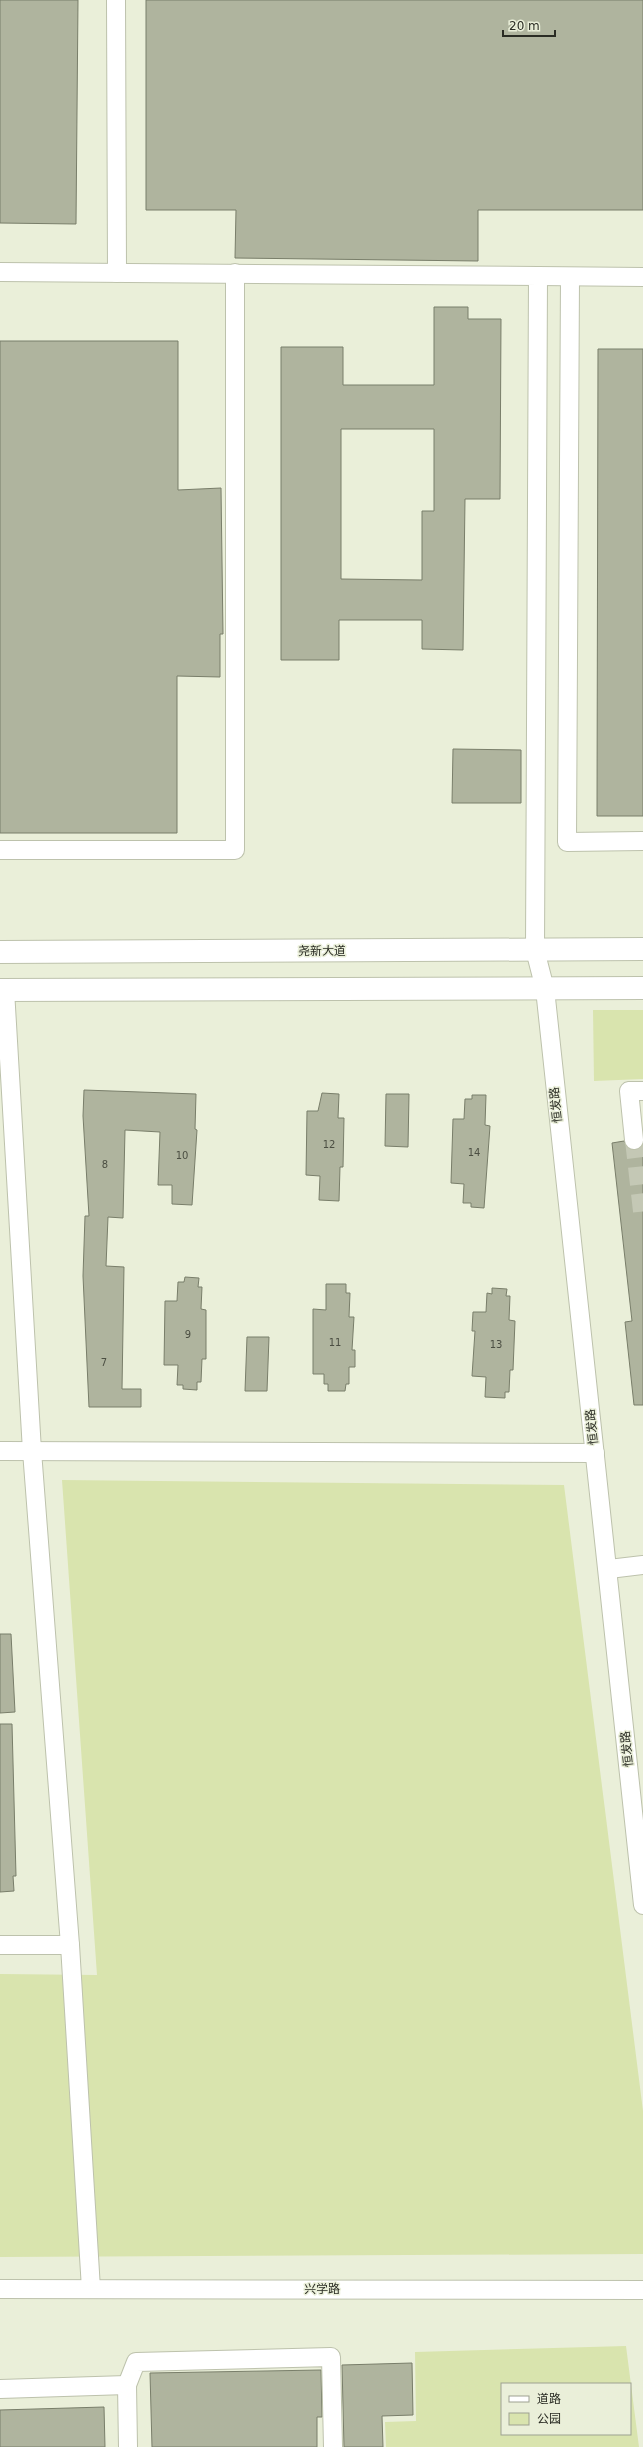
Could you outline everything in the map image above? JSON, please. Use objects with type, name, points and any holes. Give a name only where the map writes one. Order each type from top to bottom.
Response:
[{"type":"main road","name":"尧新大道","points":[[0,952],[643,949]]},
{"type":"main road","points":[[2,990],[643,988]]},
{"type":"street","points":[[116,0],[117,273]]},
{"type":"street","points":[[0,272],[643,277]]},
{"type":"street","points":[[0,850],[235,850],[235,273]]},
{"type":"street","name":"恒发路","points":[[538,276],[535,950],[545,989],[643,1905]]},
{"type":"street","points":[[570,277],[568,842],[643,841]]},
{"type":"street","points":[[2,990],[32,1451],[70,1945],[91,2289]]},
{"type":"street","points":[[634,1140],[629,1091],[643,1091]]},
{"type":"street","points":[[0,1450],[595,1453]]},
{"type":"street","points":[[608,1569],[643,1565]]},
{"type":"street","points":[[0,1945],[70,1945]]},
{"type":"street","name":"兴学路","points":[[0,2289],[643,2290]]},
{"type":"street","points":[[128,2447],[126,2385],[136,2362],[331,2357],[333,2447]]},
{"type":"street","points":[[0,2388],[126,2385]]},
{"type":"green space","points":[[593,1010],[643,1010],[643,1079],[594,1081]]},
{"type":"green space","points":[[62,1480],[564,1485],[643,2111],[643,2254],[0,2257],[0,1974],[97,1975]]},
{"type":"green space","points":[[626,2346],[631,2383],[501,2383],[501,2435],[631,2435],[631,2385],[639,2447],[386,2447],[385,2422],[416,2421],[415,2352]]},
{"type":"building","points":[[0,0],[78,0],[76,224],[0,223]]},
{"type":"building","points":[[146,0],[643,0],[643,210],[478,210],[478,261],[235,258],[236,210],[146,210]]},
{"type":"building","points":[[434,307],[468,307],[468,319],[501,319],[500,499],[465,499],[463,650],[422,649],[422,620],[339,620],[339,660],[281,660],[281,347],[343,347],[343,385],[434,385]],"holes":[[[341,429],[434,429],[434,511],[422,511],[422,580],[341,579]]]},
{"type":"building","points":[[0,341],[178,341],[178,490],[221,488],[223,634],[220,634],[220,677],[177,676],[177,833],[0,833]]},
{"type":"building","points":[[598,349],[643,349],[643,816],[597,816]]},
{"type":"building","points":[[453,749],[521,750],[521,803],[452,803]]},
{"type":"building","points":[[84,1090],[196,1094],[195,1129],[197,1130],[192,1205],[172,1204],[172,1185],[158,1185],[160,1132],[125,1130],[123,1218],[108,1217],[106,1266],[124,1267],[122,1389],[141,1389],[141,1407],[89,1407],[83,1276],[85,1216],[89,1216],[83,1116]]},
{"type":"building","points":[[322,1093],[339,1094],[338,1118],[344,1118],[343,1167],[340,1167],[339,1201],[319,1200],[320,1176],[306,1175],[307,1111],[318,1111]]},
{"type":"building","points":[[386,1094],[409,1094],[408,1147],[385,1146]]},
{"type":"building","points":[[472,1095],[486,1095],[485,1125],[490,1126],[484,1208],[471,1207],[471,1203],[463,1203],[464,1184],[451,1183],[453,1119],[464,1119],[465,1099],[472,1099]]},
{"type":"building","points":[[624,1141],[630,1150],[635,1150],[643,1145],[643,1405],[634,1405],[625,1322],[632,1321],[612,1143]]},
{"type":"building","points":[[185,1277],[199,1278],[198,1287],[202,1287],[201,1309],[206,1310],[206,1359],[202,1359],[201,1382],[197,1382],[197,1390],[183,1389],[183,1385],[177,1385],[178,1365],[164,1365],[165,1301],[177,1301],[178,1282],[184,1282]]},
{"type":"building","points":[[326,1284],[346,1284],[346,1293],[350,1293],[349,1317],[354,1317],[352,1350],[355,1350],[355,1367],[349,1367],[349,1384],[346,1384],[345,1391],[328,1391],[328,1384],[324,1384],[324,1374],[313,1374],[313,1309],[326,1310]]},
{"type":"building","points":[[492,1288],[507,1289],[506,1296],[510,1296],[509,1320],[515,1321],[513,1370],[510,1370],[509,1392],[505,1392],[505,1398],[485,1397],[486,1377],[472,1376],[475,1331],[472,1331],[473,1312],[486,1312],[487,1293],[492,1294]]},
{"type":"building","points":[[247,1337],[269,1337],[267,1391],[245,1391]]},
{"type":"building","points":[[0,1634],[11,1634],[15,1712],[0,1713]]},
{"type":"building","points":[[0,1724],[12,1724],[16,1876],[13,1876],[14,1891],[0,1892]]},
{"type":"building","points":[[412,2363],[413,2415],[382,2416],[383,2447],[344,2447],[342,2365]]},
{"type":"building","points":[[321,2370],[322,2417],[317,2417],[317,2447],[152,2447],[150,2373]]},
{"type":"building","points":[[104,2407],[105,2447],[0,2447],[0,2410]]},
{"type":"tunnel","points":[[634,1140],[643,1220]]}]
